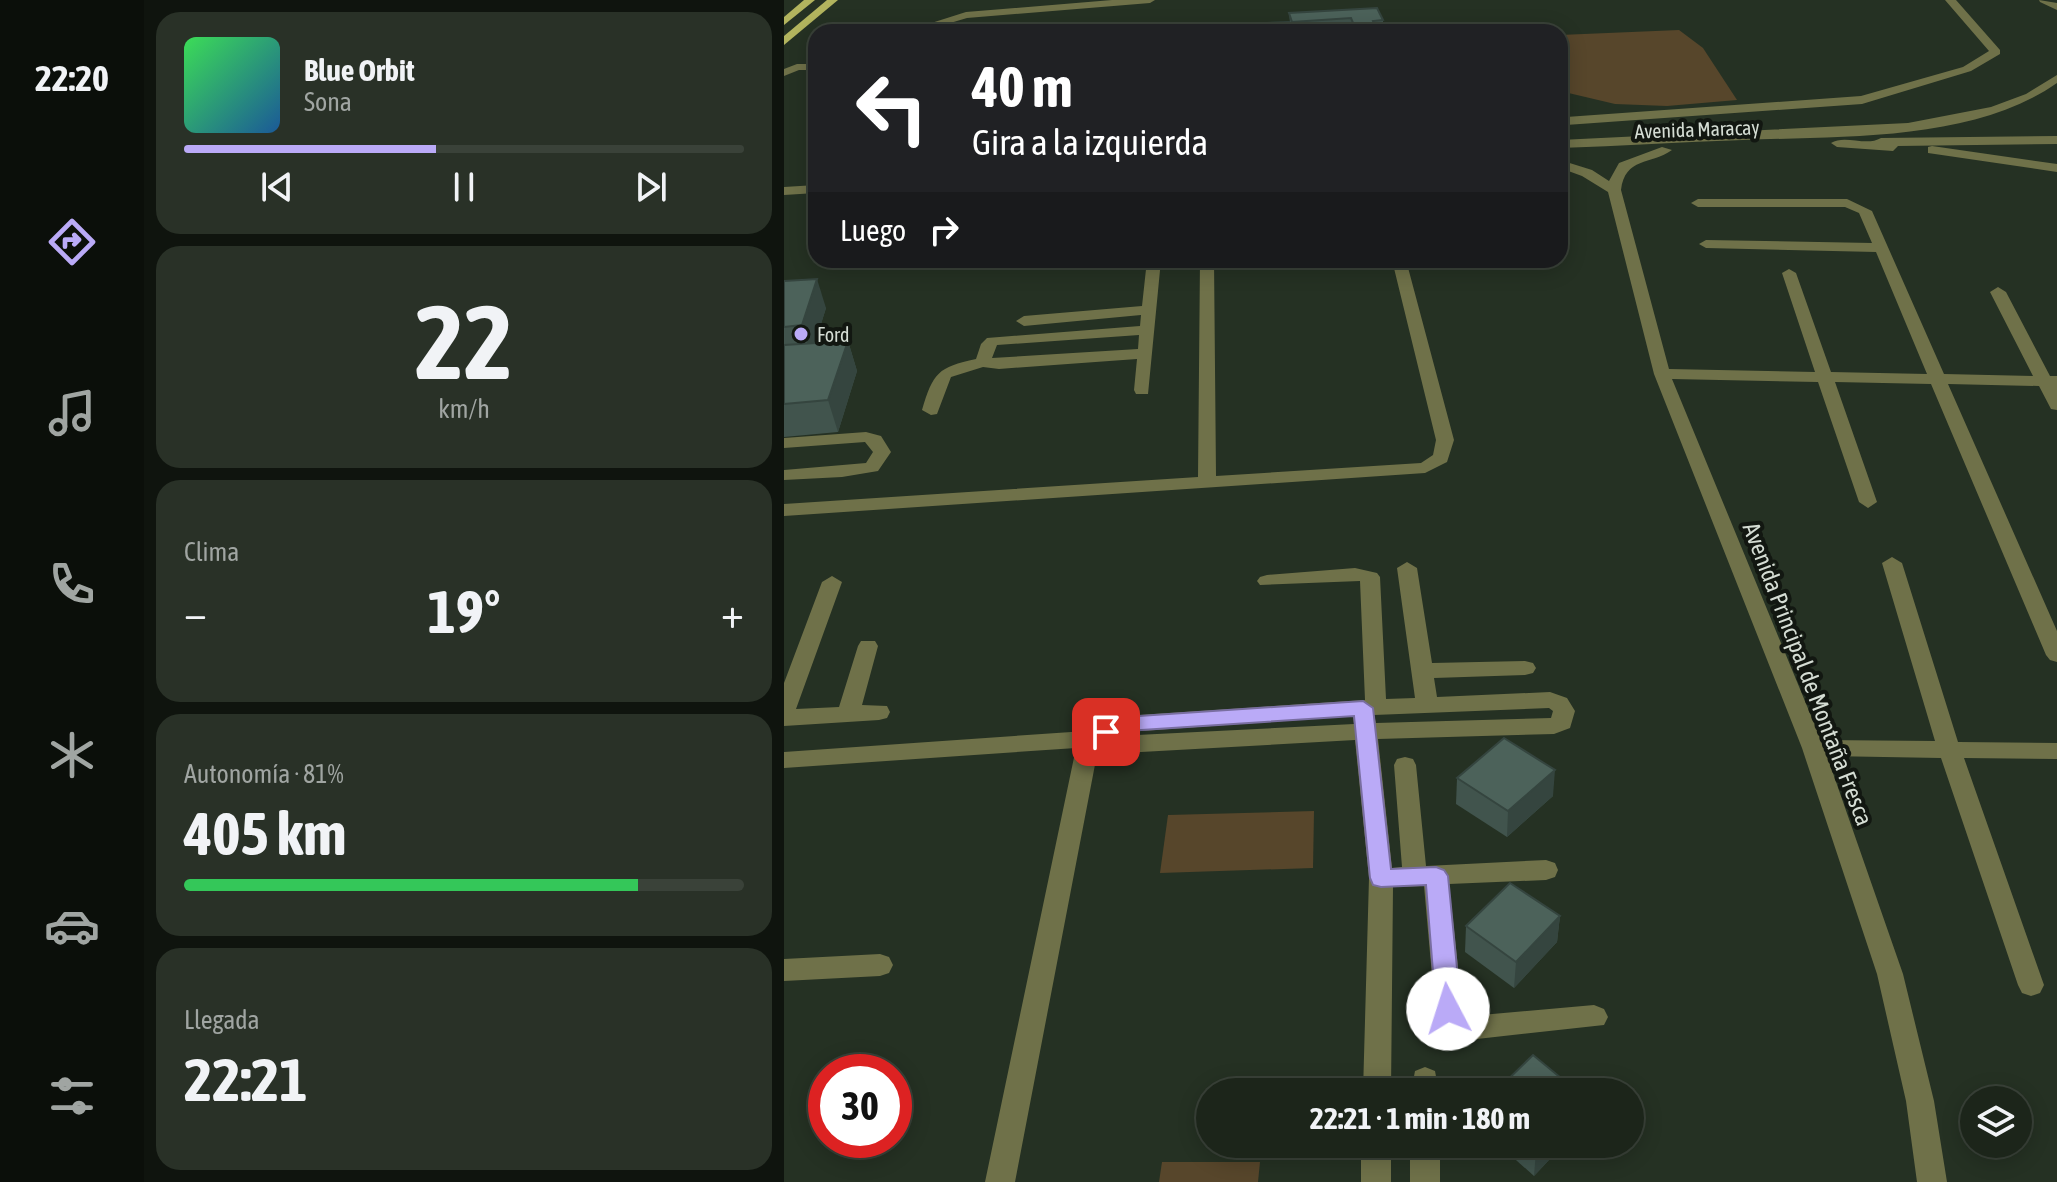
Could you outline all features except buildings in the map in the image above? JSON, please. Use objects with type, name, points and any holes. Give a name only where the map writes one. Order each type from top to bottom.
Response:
[{"type":"main road","points":[[784,22],[810,0]]},
{"type":"main road","points":[[784,42],[833,0]]},
{"type":"street","points":[[935,24],[966,15],[1150,0]]},
{"type":"street","points":[[1568,121],[1862,100],[1967,69],[1996,52],[1950,0]]},
{"type":"street","points":[[2044,0],[2057,2]]},
{"type":"street","points":[[784,73],[790,67]]},
{"type":"street","points":[[1812,133],[1929,124],[1992,111],[2047,88],[2057,78]]},
{"type":"street","points":[[1812,133],[2057,133]]},
{"type":"street","name":"Avenida Maracay","points":[[1568,144],[1812,133]]},
{"type":"street","points":[[1837,143],[2057,140]]},
{"type":"street","points":[[1837,143],[1988,156],[2057,168]]},
{"type":"street","name":"Avenida Maracay","points":[[1568,155],[1837,143]]},
{"type":"street","points":[[1568,167],[1587,173],[1614,190],[1616,176],[1624,166],[1666,150]]},
{"type":"street","points":[[784,181],[808,180]]},
{"type":"street","points":[[784,191],[808,190]]},
{"type":"street","name":"Avenida Principal de Montaña Fresca","points":[[1614,190],[1662,374],[1813,748],[1890,974],[1920,1101],[1932,1182]]},
{"type":"street","points":[[1698,203],[1859,206],[1865,211],[2057,655]]},
{"type":"street","points":[[1706,244],[1882,248]]},
{"type":"street","points":[[1142,390],[1153,268]]},
{"type":"street","points":[[1207,268],[1207,481]]},
{"type":"street","points":[[784,510],[1207,481],[1407,471],[1439,461],[1444,453],[1445,440],[1401,268]]},
{"type":"street","points":[[1789,273],[1868,502]]},
{"type":"street","points":[[1998,292],[2050,381],[2057,405]]},
{"type":"street","points":[[1024,321],[1148,310]]},
{"type":"street","points":[[983,362],[993,341],[1148,330]]},
{"type":"street","points":[[931,410],[940,377],[946,372],[983,362],[999,364],[1146,353]]},
{"type":"street","points":[[1662,374],[2050,381]]},
{"type":"street","points":[[784,443],[866,437],[875,440],[882,452],[872,467],[784,475]]},
{"type":"street","points":[[1892,563],[1949,749],[2031,985]]},
{"type":"street","points":[[1407,568],[1427,705]]},
{"type":"street","points":[[1267,581],[1355,574],[1370,577],[1368,715],[1381,878],[1377,1078]]},
{"type":"street","points":[[784,712],[832,582]]},
{"type":"street","points":[[848,714],[868,646]]},
{"type":"street","points":[[1421,671],[1525,668]]},
{"type":"street","points":[[784,760],[1089,739],[1123,745],[1427,705],[1550,700],[1559,703],[1564,717],[1554,726],[1368,715]]},
{"type":"street","points":[[784,718],[879,712]]},
{"type":"street","points":[[1000,1182],[1089,739]]},
{"type":"street","points":[[1813,748],[2057,751]]},
{"type":"street","points":[[1405,765],[1448,1009],[1453,1021],[1468,1028],[1594,1017]]},
{"type":"street","points":[[1381,878],[1546,870]]},
{"type":"street","points":[[784,970],[880,965]]},
{"type":"street","points":[[1376,1158],[1376,1182]]},
{"type":"street","points":[[1425,1158],[1425,1182]]},
{"type":"shaded area","points":[[1679,30],[1703,48],[1737,100],[1667,106],[1615,104],[1568,93],[1568,35]]},
{"type":"shaded area","points":[[1314,811],[1313,868],[1160,873],[1168,815]]},
{"type":"shaded area","points":[[1162,1162],[1260,1162],[1258,1182],[1159,1182]]},
{"type":"place","name":"Ford","points":[[801,334]]},
{"type":"route","points":[[1106,732],[1124,724],[1363,708],[1381,878],[1436,876],[1448,1009]]}]
